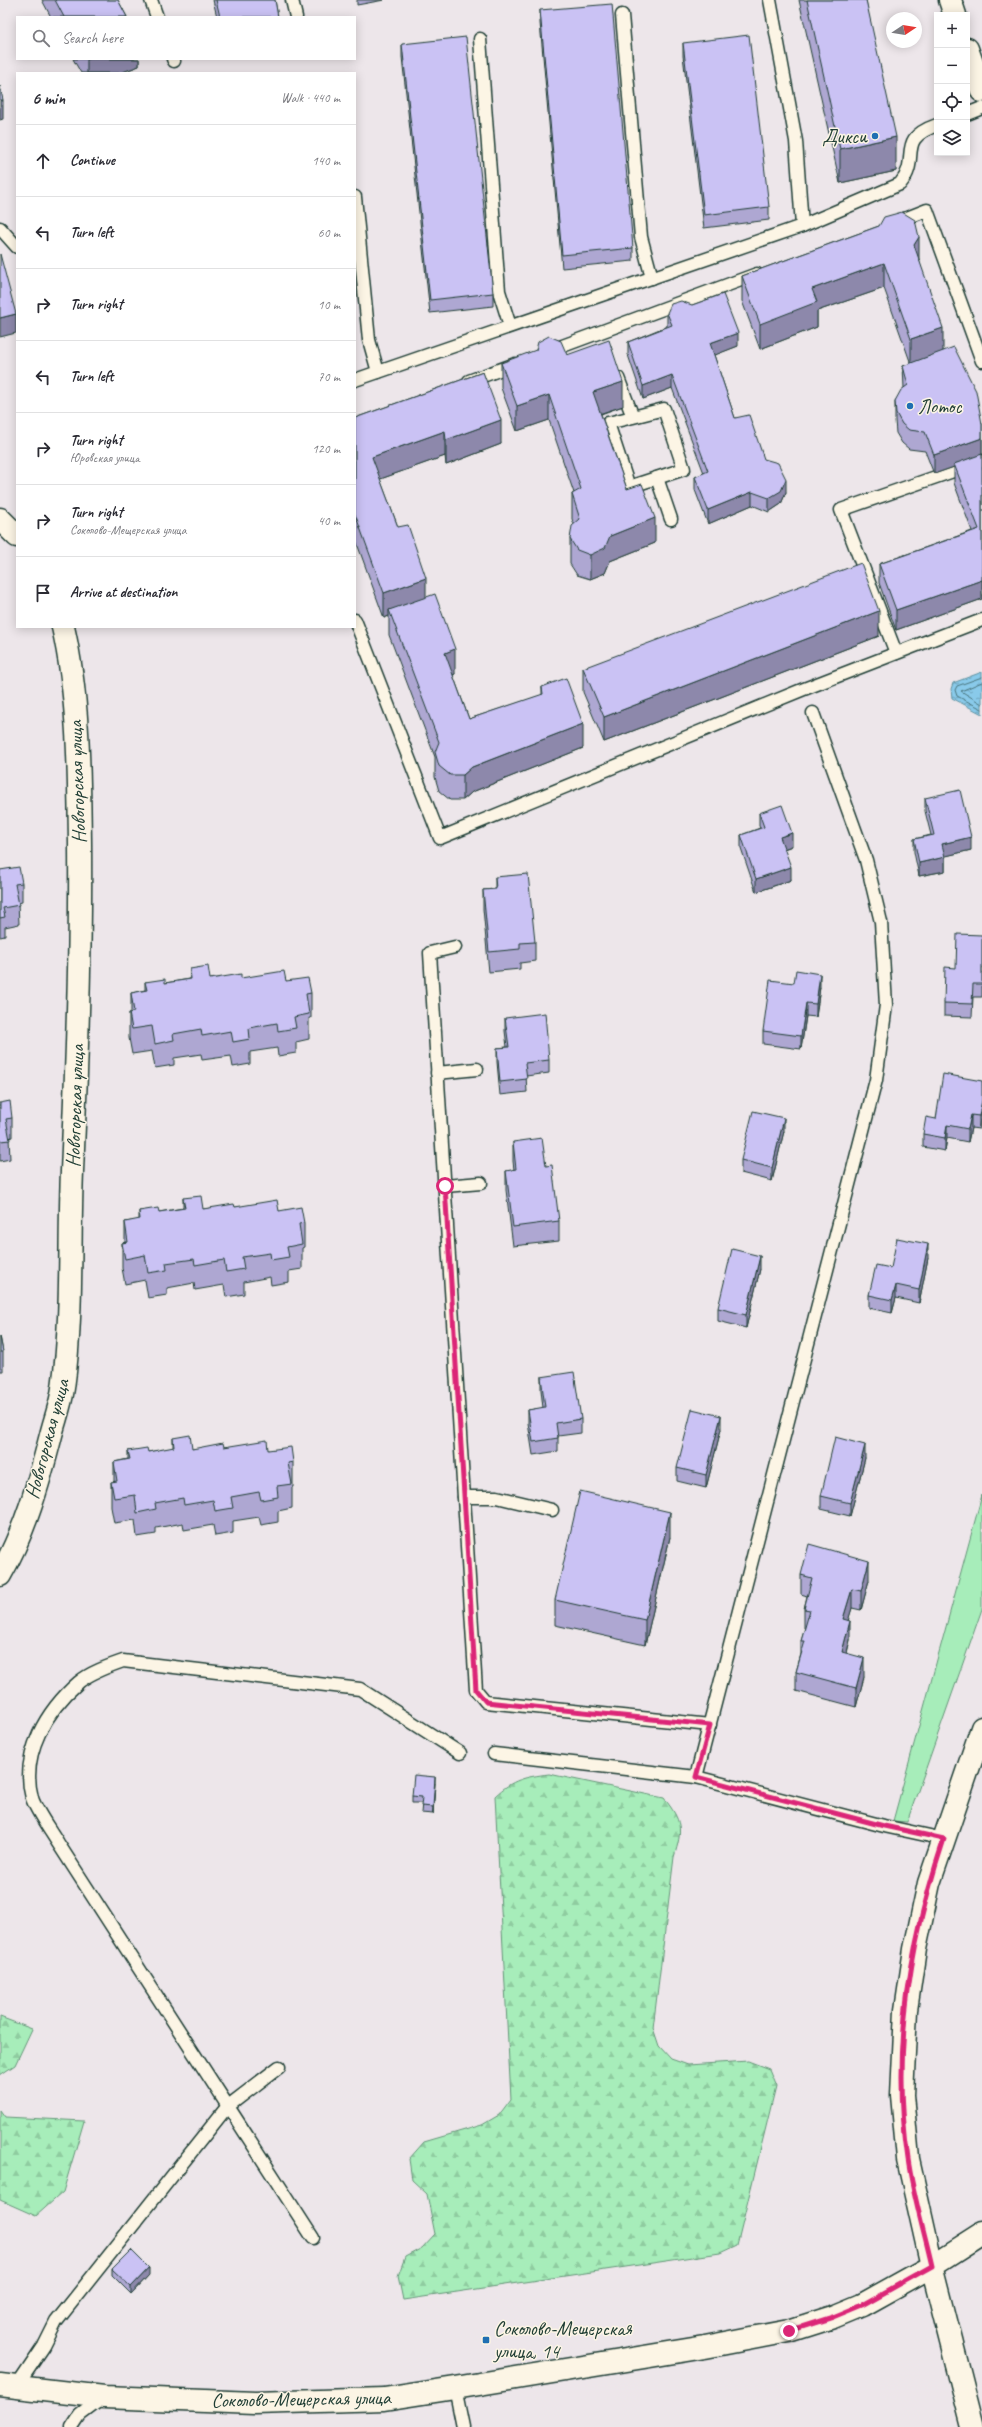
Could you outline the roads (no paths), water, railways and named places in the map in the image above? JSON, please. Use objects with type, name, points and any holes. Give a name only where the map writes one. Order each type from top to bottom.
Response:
[{"type":"street","points":[[950,0],[954,12]]},
{"type":"street","points":[[970,57],[982,91]]},
{"type":"street","points":[[0,519],[16,535]]},
{"type":"street","name":"Новогорская улица","points":[[0,1575],[14,1550],[42,1471],[63,1390],[69,1319],[70,1207],[78,1053],[79,775],[70,660],[63,628]]},
{"type":"street","points":[[974,2427],[932,2266],[908,2160],[902,2095],[906,2010],[915,1949],[929,1883],[982,1728]]},
{"type":"street","name":"Соколово-Мещерская улица","points":[[8,2386],[104,2397],[255,2402],[325,2402],[384,2399],[455,2388],[705,2347],[789,2331],[833,2317],[862,2305],[932,2266],[982,2234]]},
{"type":"lane","points":[[151,0],[157,16]]},
{"type":"lane","points":[[292,0],[296,16]]},
{"type":"lane","points":[[770,0],[796,141],[802,226]]},
{"type":"lane","points":[[622,15],[641,237],[652,278]]},
{"type":"lane","points":[[480,39],[499,291],[510,326]]},
{"type":"lane","points":[[970,113],[982,108]]},
{"type":"lane","points":[[356,380],[802,226],[900,184],[908,171],[911,144],[915,137],[921,131],[934,126]]},
{"type":"lane","points":[[356,207],[369,340],[378,372]]},
{"type":"lane","points":[[883,227],[927,210],[982,360]]},
{"type":"lane","points":[[0,228],[16,246]]},
{"type":"lane","points":[[541,354],[771,268]]},
{"type":"lane","points":[[600,332],[606,346]]},
{"type":"lane","points":[[459,384],[526,360]]},
{"type":"lane","points":[[614,368],[633,417]]},
{"type":"lane","points":[[664,408],[684,469],[629,487],[608,423],[633,417],[664,408]]},
{"type":"lane","points":[[896,653],[841,510],[982,461]]},
{"type":"lane","points":[[656,478],[671,519]]},
{"type":"lane","points":[[356,623],[440,838],[896,653],[982,620]]},
{"type":"lane","points":[[696,1777],[876,1080],[886,1005],[881,922],[866,860],[814,713]]},
{"type":"lane","points":[[455,947],[430,953],[476,1690],[486,1702],[710,1725]]},
{"type":"lane","points":[[437,1073],[477,1069]]},
{"type":"lane","points":[[445,1186],[481,1183]]},
{"type":"lane","points":[[464,1497],[497,1497],[552,1510]]},
{"type":"lane","points":[[313,2238],[227,2107],[58,1843],[32,1799],[30,1770],[36,1736],[52,1711],[80,1681],[106,1667],[124,1661],[360,1689],[460,1753]]},
{"type":"lane","points":[[494,1754],[696,1777],[884,1826],[944,1839]]},
{"type":"lane","points":[[8,2386],[44,2346],[56,2322],[227,2107],[279,2067]]},
{"type":"lane","points":[[455,2388],[463,2427]]},
{"type":"lane","points":[[72,2427],[80,2415],[104,2397]]},
{"type":"water","points":[[982,672],[982,714],[952,698],[951,689],[953,683]]},
{"type":"place","name":"Дикси","points":[[875,136]]},
{"type":"place","name":"Лотос","points":[[910,406]]},
{"type":"place","name":"Соколово-Мещерская улица, 14","points":[[486,2340]]}]
